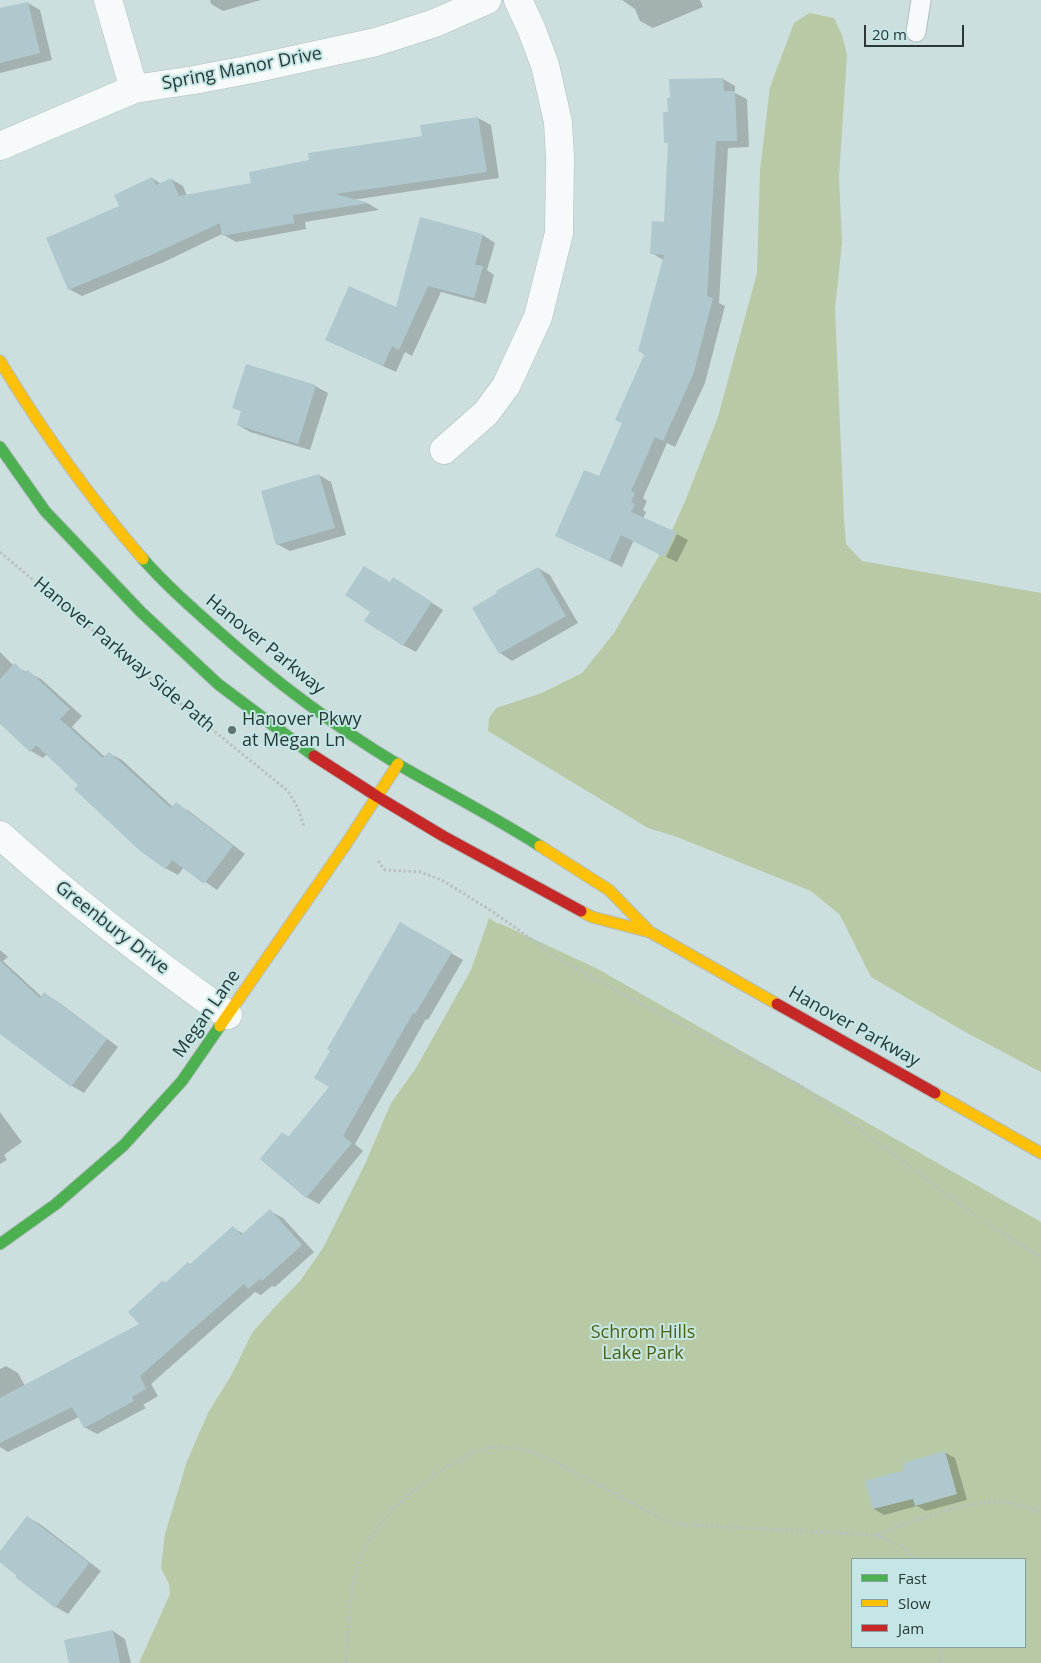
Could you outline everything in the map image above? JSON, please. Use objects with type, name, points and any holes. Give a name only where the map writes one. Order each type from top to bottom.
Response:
[{"type":"street","points":[[108,0],[134,89]]},
{"type":"street","name":"Spring Manor Drive","points":[[0,146],[134,89],[252,70],[376,42],[435,23],[487,0]]},
{"type":"street","points":[[444,450],[486,413],[506,386],[538,317],[559,233],[560,158],[558,122],[545,65],[518,0]]},
{"type":"street","name":"Hanover Parkway","points":[[0,361],[19,393],[108,518],[164,583],[253,662],[327,718],[398,764],[504,824],[609,890],[650,932]]},
{"type":"street","name":"Hanover Parkway","points":[[0,447],[45,511],[141,612],[218,684],[307,751],[443,836],[592,917],[650,932],[1041,1153]]},
{"type":"street","name":"Megan Lane","points":[[0,1244],[56,1204],[124,1145],[182,1081],[378,797],[398,764]]},
{"type":"street","name":"Greenbury Drive","points":[[0,836],[41,872],[157,965],[228,1015]]},
{"type":"lane","points":[[916,32],[921,0]]},
{"type":"path","name":"Hanover Parkway Side Path","points":[[0,552],[288,791],[298,808],[304,826]]},
{"type":"path","points":[[378,861],[385,870],[420,872],[442,880],[493,912],[564,962],[649,1008],[800,1085],[983,1222],[1041,1257]]},
{"type":"path","points":[[347,1663],[349,1622],[358,1568],[378,1528],[399,1502],[429,1477],[469,1454],[493,1447],[521,1450],[555,1462],[674,1524],[877,1534],[923,1518],[974,1504],[1005,1502],[1041,1512]]},
{"type":"path","points":[[877,1534],[899,1545],[916,1558]]},
{"type":"path","points":[[940,1648],[941,1663]]},
{"type":"green space","points":[[809,13],[834,18],[842,35],[847,55],[839,176],[842,243],[835,308],[846,544],[862,561],[1041,593],[1041,1072],[967,1033],[871,977],[840,915],[811,891],[677,837],[648,828],[488,731],[489,718],[496,708],[542,693],[582,673],[614,633],[666,544],[718,417],[757,273],[760,170],[770,87],[794,23]]},
{"type":"green space","name":"Schrom Hills Lake Park","points":[[489,918],[498,924],[596,968],[1041,1222],[1041,1663],[139,1663],[170,1594],[169,1584],[161,1568],[165,1534],[187,1461],[208,1413],[232,1374],[252,1333],[300,1281],[323,1248],[366,1162],[391,1103],[416,1068],[471,970]]},
{"type":"building","points":[[28,2],[40,53],[0,63],[0,8]]},
{"type":"building","points":[[723,78],[724,91],[735,91],[737,141],[716,141],[707,296],[713,298],[693,375],[663,441],[655,437],[631,491],[635,493],[631,502],[635,504],[631,512],[676,532],[664,557],[621,535],[609,561],[555,536],[584,470],[599,476],[622,423],[615,420],[645,353],[638,351],[664,255],[650,254],[652,221],[664,222],[668,143],[664,143],[663,112],[668,112],[667,98],[670,98],[669,79]]},
{"type":"building","points":[[478,117],[487,172],[335,194],[369,203],[293,215],[294,223],[222,236],[220,223],[68,290],[46,238],[119,206],[114,195],[152,177],[156,185],[171,178],[179,196],[251,183],[249,172],[309,160],[308,153],[422,136],[420,125]]},
{"type":"building","points":[[420,217],[483,234],[475,265],[483,266],[474,298],[428,286],[399,350],[392,346],[383,366],[325,340],[349,286],[396,307]]},
{"type":"building","points":[[246,364],[316,385],[298,444],[237,425],[241,411],[232,408]]},
{"type":"building","points":[[319,474],[335,528],[276,545],[261,491]]},
{"type":"building","points":[[364,566],[390,582],[393,577],[432,602],[403,646],[364,621],[370,612],[345,595]]},
{"type":"building","points":[[538,567],[566,616],[499,654],[472,608],[497,593],[496,591]]},
{"type":"building","points":[[15,663],[25,673],[28,670],[70,709],[60,719],[103,758],[109,752],[171,808],[176,802],[233,846],[204,884],[172,860],[165,869],[139,850],[74,789],[78,785],[36,745],[30,752],[0,724],[0,679]]},
{"type":"building","points":[[400,922],[452,952],[415,1014],[413,1013],[343,1136],[352,1143],[306,1198],[260,1159],[282,1132],[288,1137],[329,1087],[314,1078],[330,1051],[327,1049]]},
{"type":"building","points":[[0,961],[40,998],[44,992],[107,1039],[71,1087],[0,1034]]},
{"type":"building","points":[[270,1209],[302,1245],[262,1281],[260,1279],[248,1289],[244,1284],[140,1376],[146,1389],[132,1397],[134,1401],[84,1428],[72,1407],[0,1443],[0,1398],[139,1324],[128,1312],[163,1280],[165,1283],[188,1262],[190,1264],[233,1226],[241,1235]]},
{"type":"building","points":[[945,1451],[957,1494],[915,1506],[913,1499],[873,1509],[865,1481],[905,1470],[903,1463]]},
{"type":"building","points":[[27,1516],[89,1563],[55,1608],[15,1577],[17,1575],[0,1562],[0,1551]]},
{"type":"building","points":[[113,1630],[120,1663],[69,1663],[64,1640]]},
{"type":"traffic: fast","points":[[0,447],[45,511],[141,612],[218,684],[314,756]]},
{"type":"traffic: fast","points":[[143,559],[179,596],[238,649],[328,718],[399,765],[540,846]]},
{"type":"traffic: fast","points":[[0,1244],[56,1204],[124,1145],[182,1081],[220,1026]]},
{"type":"traffic: slow","points":[[0,361],[67,463],[143,559]]},
{"type":"traffic: slow","points":[[220,1026],[346,844],[398,764]]},
{"type":"traffic: slow","points":[[540,846],[609,890],[649,931]]},
{"type":"traffic: slow","points":[[581,911],[592,917],[650,932],[777,1004]]},
{"type":"traffic: slow","points":[[935,1093],[1041,1153]]},
{"type":"traffic: jam","points":[[314,756],[443,836],[581,911]]},
{"type":"traffic: jam","points":[[777,1004],[935,1093]]},
{"type":"place","name":"Hanover Pkwy at Megan Ln","points":[[232,730]]}]
